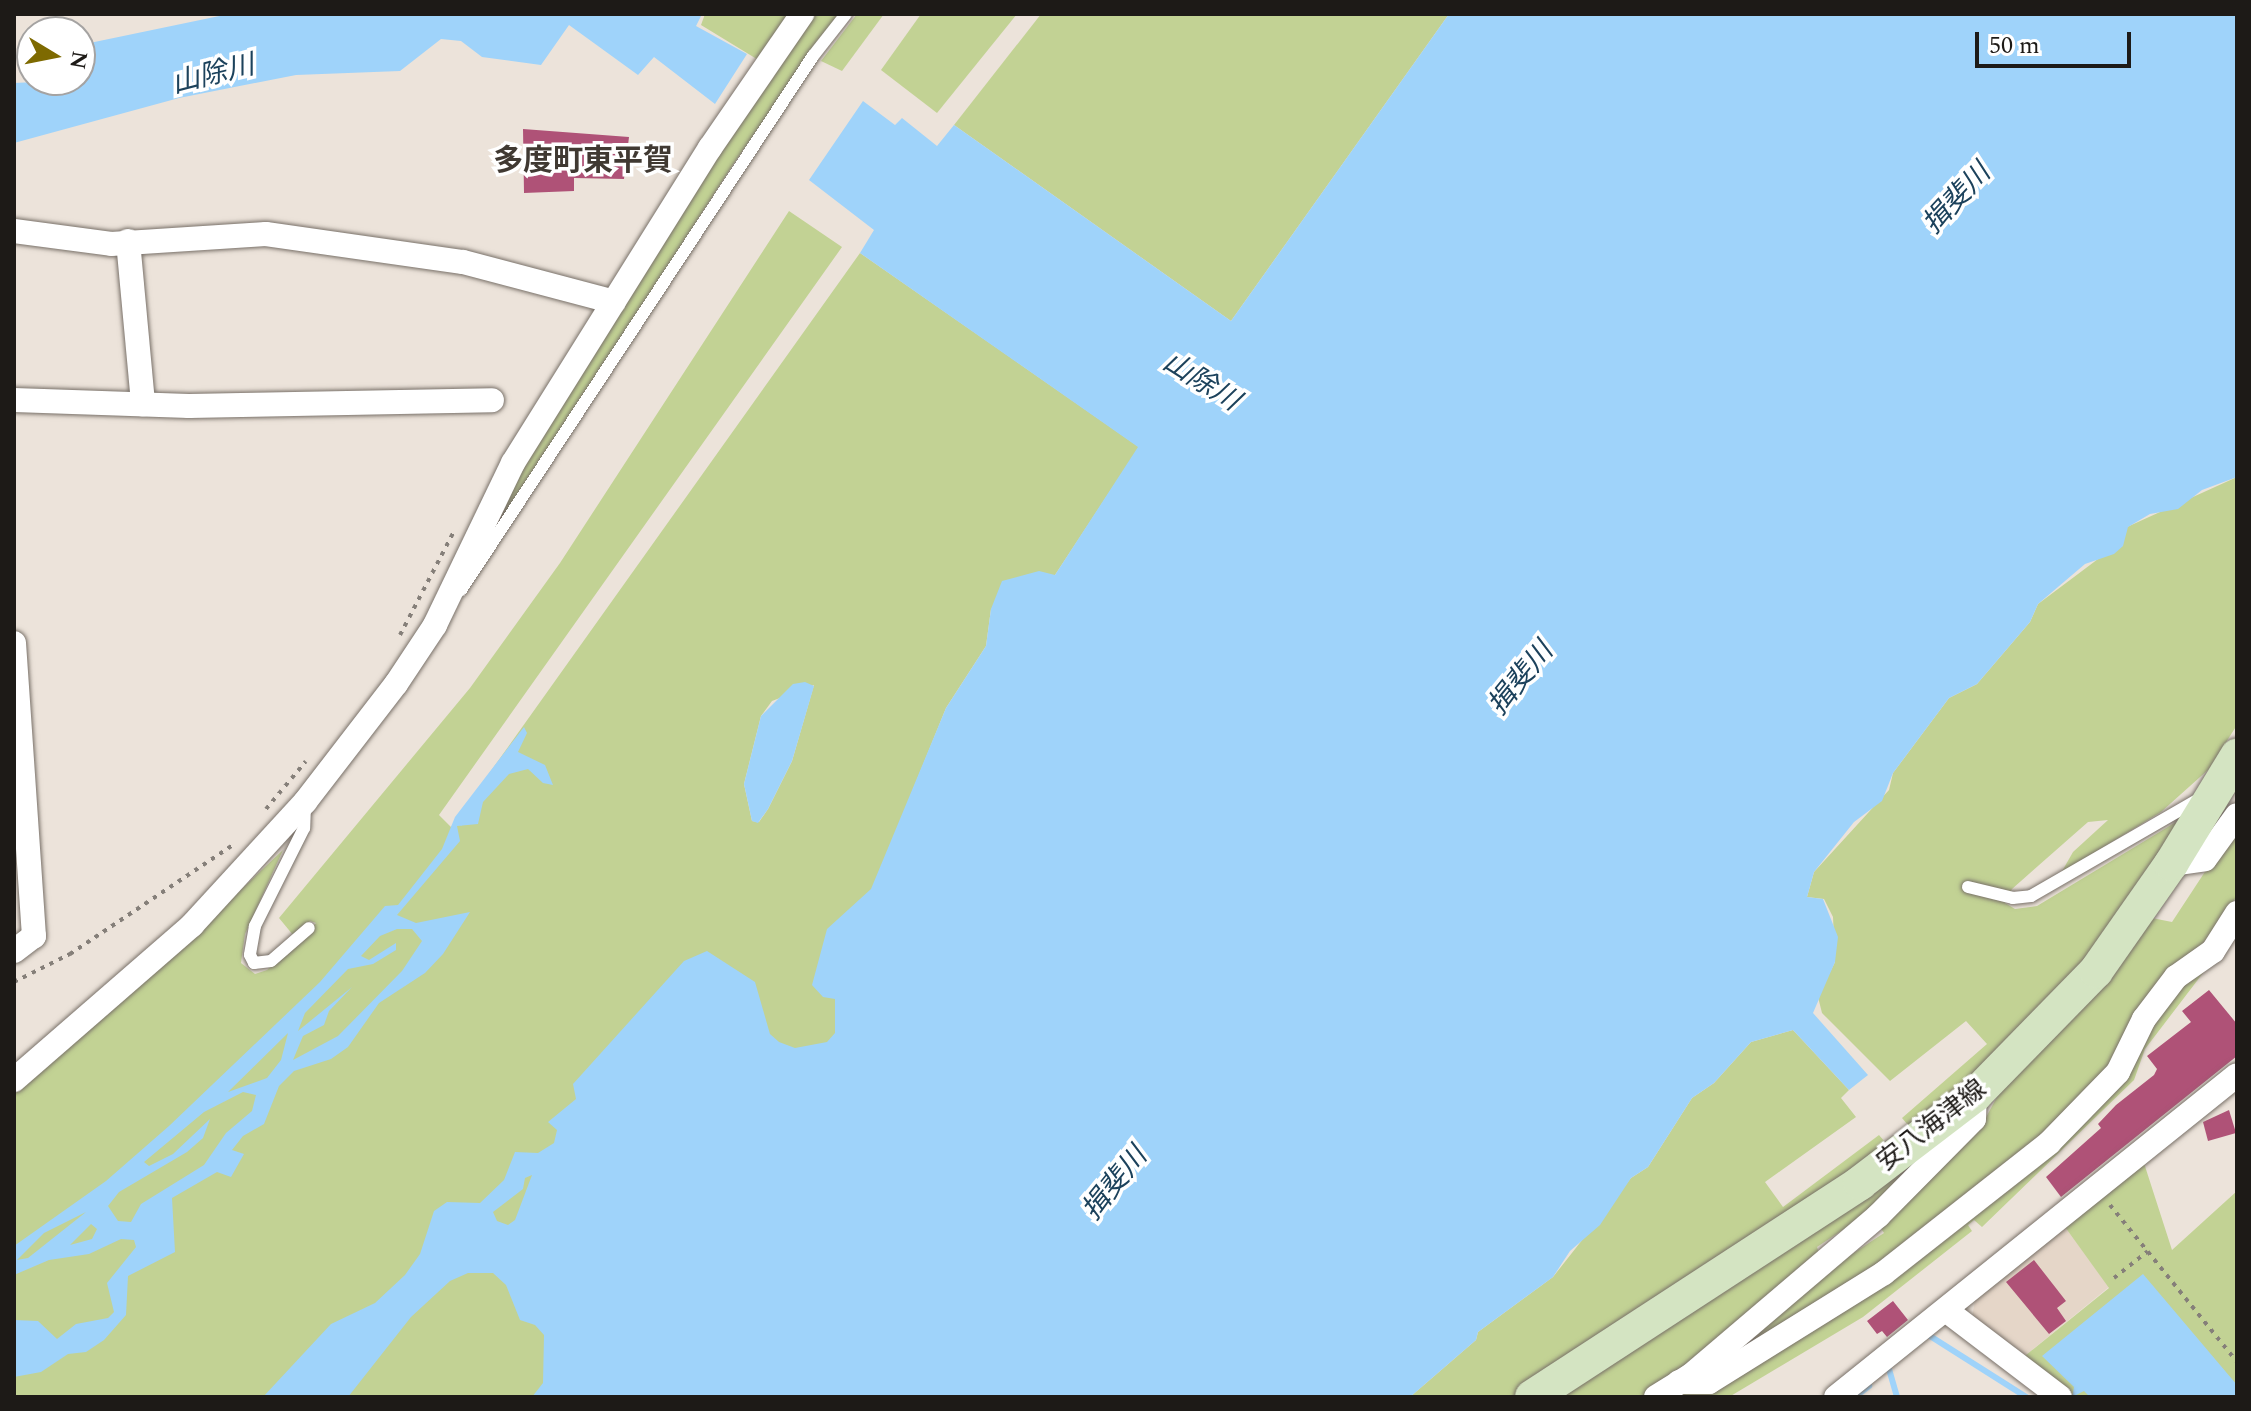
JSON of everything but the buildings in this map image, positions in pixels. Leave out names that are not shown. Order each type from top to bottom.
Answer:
[{"type":"main road","name":"安八海津線","points":[[1532,1397],[1849,1191],[1975,1095],[2096,971],[2171,864],[2227,802],[2237,756]]},
{"type":"street","points":[[14,1080],[192,925],[305,802],[435,625],[513,463],[802,14]]},
{"type":"street","points":[[14,231],[128,241],[266,234],[463,262],[614,302]]},
{"type":"street","points":[[128,241],[143,404]]},
{"type":"street","points":[[14,400],[143,404],[492,400]]},
{"type":"street","points":[[14,643],[34,936],[14,951]]},
{"type":"street","points":[[1679,1382],[1709,1382],[1884,1273],[2026,1163],[2118,1072],[2144,1019],[2176,977],[2213,951],[2237,913]]},
{"type":"street","points":[[1836,1397],[2236,1077]]},
{"type":"street","points":[[1656,1397],[1679,1382],[1878,1216],[1974,1119],[1975,1095]]},
{"type":"street","points":[[1947,1311],[2060,1397]]},
{"type":"lane","points":[[435,625],[495,546],[813,56],[846,14]]},
{"type":"lane","points":[[305,802],[304,828],[255,926],[250,955],[254,963],[271,961],[309,928]]},
{"type":"lane","points":[[1968,887],[2013,898],[2031,896],[2227,802]]},
{"type":"path","points":[[398,638],[457,526]]},
{"type":"path","points":[[258,818],[312,753]]},
{"type":"path","points":[[14,982],[70,954],[240,841]]},
{"type":"path","points":[[2096,1187],[2237,1362]]},
{"type":"path","points":[[2114,1278],[2148,1251]]},
{"type":"shaded area","points":[[2065,1227],[2109,1287],[2021,1359],[1972,1318],[1975,1300]]},
{"type":"green space","points":[[705,14],[794,14],[760,61],[701,25]]},
{"type":"green space","points":[[811,14],[838,14],[732,166],[469,576],[511,474]]},
{"type":"green space","points":[[857,14],[884,14],[842,71],[821,61]]},
{"type":"green space","points":[[921,14],[1017,14],[937,113],[881,70]]},
{"type":"green space","points":[[1041,14],[1449,14],[1231,321],[954,125]]},
{"type":"green space","points":[[789,211],[842,247],[439,815],[451,827],[860,253],[1139,447],[1055,575],[991,609],[986,646],[946,708],[905,809],[862,1007],[601,1397],[14,1397],[14,1094],[124,1000],[283,850],[245,934],[241,963],[255,974],[267,970],[316,923],[310,921],[293,935],[279,918],[470,688],[560,563]],"holes":[[[814,685],[792,761],[768,809],[759,822],[752,821],[744,784],[761,716],[772,701]]]},
{"type":"green space","points":[[2237,477],[2237,725],[2209,769],[2161,812],[2061,873],[2073,852],[2108,820],[2088,822],[2012,889],[2005,903],[2015,909],[2037,906],[2176,822],[2177,829],[2088,961],[2019,1039],[1913,1131],[1902,1118],[1987,1044],[1966,1021],[1890,1081],[1822,1013],[1818,997],[1835,962],[1833,917],[1824,899],[1807,897],[1814,872],[1889,790],[1893,773],[1949,698],[1977,684],[2030,622],[2038,604],[2102,556],[2127,527]]},
{"type":"green space","points":[[2237,823],[2237,896],[2116,1064],[2045,1136],[1884,1264],[1702,1375],[1820,1275],[1884,1233],[1878,1224],[1983,1123],[2006,1080],[2147,917],[2172,922]]},
{"type":"green space","points":[[2216,956],[2145,1049],[2134,1080],[1982,1227],[1974,1220],[1968,1225],[1972,1231],[1863,1317],[1729,1397],[1668,1397],[1677,1391],[1707,1390],[2051,1147],[2181,980]]},
{"type":"green space","points":[[1793,1030],[1849,1090],[1841,1098],[1856,1117],[1765,1182],[1783,1207],[1879,1135],[1891,1149],[1584,1346],[1513,1397],[1410,1397],[1476,1340],[1478,1332],[1553,1277],[1631,1178],[1648,1167],[1692,1098],[1714,1083],[1751,1042]]},
{"type":"green space","points":[[1936,1139],[1874,1209],[1817,1247],[1820,1256],[1645,1397],[1557,1397]]},
{"type":"green space","points":[[2143,1160],[2172,1250],[2237,1191],[2237,1397],[2066,1397],[2021,1359],[2109,1288],[2065,1227]]},
{"type":"water","name":"山除川","points":[[229,14],[702,14],[696,26],[747,54],[715,104],[654,57],[638,75],[569,25],[541,65],[482,57],[461,41],[441,39],[400,71],[296,75],[179,98],[14,143],[14,83],[16,96],[96,96],[96,42]]},
{"type":"water","points":[[1449,14],[2237,14],[2237,477],[2202,490],[2178,509],[2150,514],[2128,527],[2123,546],[2114,554],[2085,564],[2038,604],[2030,622],[1977,684],[1949,698],[1893,773],[1882,801],[1854,822],[1814,872],[1807,897],[1823,899],[1838,937],[1835,962],[1813,1013],[1868,1075],[1849,1090],[1793,1030],[1751,1042],[1714,1083],[1692,1098],[1648,1167],[1631,1178],[1600,1225],[1570,1251],[1553,1277],[1478,1332],[1476,1340],[1410,1397],[532,1397],[543,1383],[544,1335],[535,1325],[520,1320],[506,1285],[493,1273],[468,1273],[450,1281],[411,1317],[348,1397],[263,1397],[331,1324],[375,1303],[405,1275],[420,1254],[434,1211],[447,1202],[480,1203],[504,1180],[515,1152],[538,1153],[554,1143],[557,1130],[548,1122],[576,1099],[573,1084],[684,961],[707,951],[755,982],[770,1034],[779,1042],[795,1048],[827,1042],[835,1033],[835,999],[823,997],[812,985],[827,929],[871,889],[946,708],[986,646],[991,609],[1002,581],[1039,571],[1055,575],[1138,447],[860,253],[874,230],[809,180],[863,101],[895,125],[902,118],[937,146],[954,125],[1231,321]],"holes":[[[532,1175],[515,1220],[508,1225],[497,1221],[493,1212],[523,1189],[525,1178]]]},
{"type":"water","points":[[805,682],[814,686],[792,761],[768,809],[758,823],[752,821],[744,784],[761,716],[793,684]]},
{"type":"water","points":[[524,727],[527,733],[518,752],[545,765],[553,785],[543,783],[528,769],[509,774],[483,802],[478,824],[457,826],[460,841],[397,915],[416,923],[470,912],[443,954],[425,973],[379,1003],[348,1047],[331,1059],[294,1071],[279,1086],[264,1124],[243,1136],[232,1150],[244,1154],[231,1177],[217,1172],[172,1198],[175,1252],[128,1276],[126,1315],[104,1340],[86,1352],[68,1354],[41,1372],[14,1377],[14,1320],[38,1321],[57,1339],[76,1324],[108,1318],[114,1312],[107,1283],[136,1247],[134,1240],[121,1239],[89,1254],[49,1260],[14,1275],[14,1246],[106,1181],[169,1126],[320,982],[385,906],[398,905],[442,849],[455,817]],"holes":[[[397,929],[412,929],[422,941],[402,971],[338,1036],[293,1060],[303,1036],[324,1025],[329,1011],[352,987],[298,1031],[305,1013],[348,969],[373,964],[396,950],[396,943],[369,960],[361,956],[380,936]],[[288,1033],[281,1060],[267,1078],[228,1092]],[[243,1092],[256,1095],[252,1111],[226,1133],[204,1165],[141,1204],[131,1222],[118,1221],[108,1206],[119,1192],[187,1152],[203,1138],[210,1119],[173,1154],[149,1166],[144,1162],[204,1112]],[[86,1212],[28,1258],[17,1260],[44,1233]],[[91,1224],[97,1229],[92,1239],[70,1245]]]},
{"type":"water","points":[[2143,1274],[2237,1385],[2237,1397],[2090,1397],[2084,1391],[2072,1397],[2074,1387],[2042,1356]]},
{"type":"waterway","points":[[1930,1336],[2026,1397]]},
{"type":"waterway","points":[[1889,1369],[1897,1397]]},
{"type":"waterway","points":[[1855,1397],[1869,1386]]},
{"type":"district","name":"多度町東平賀","points":[[583,161]]},
{"type":"water label","name":"揖斐川","points":[[1957,199]]},
{"type":"water label","name":"揖斐川","points":[[1521,679]]},
{"type":"water label","name":"揖斐川","points":[[1115,1184]]}]
